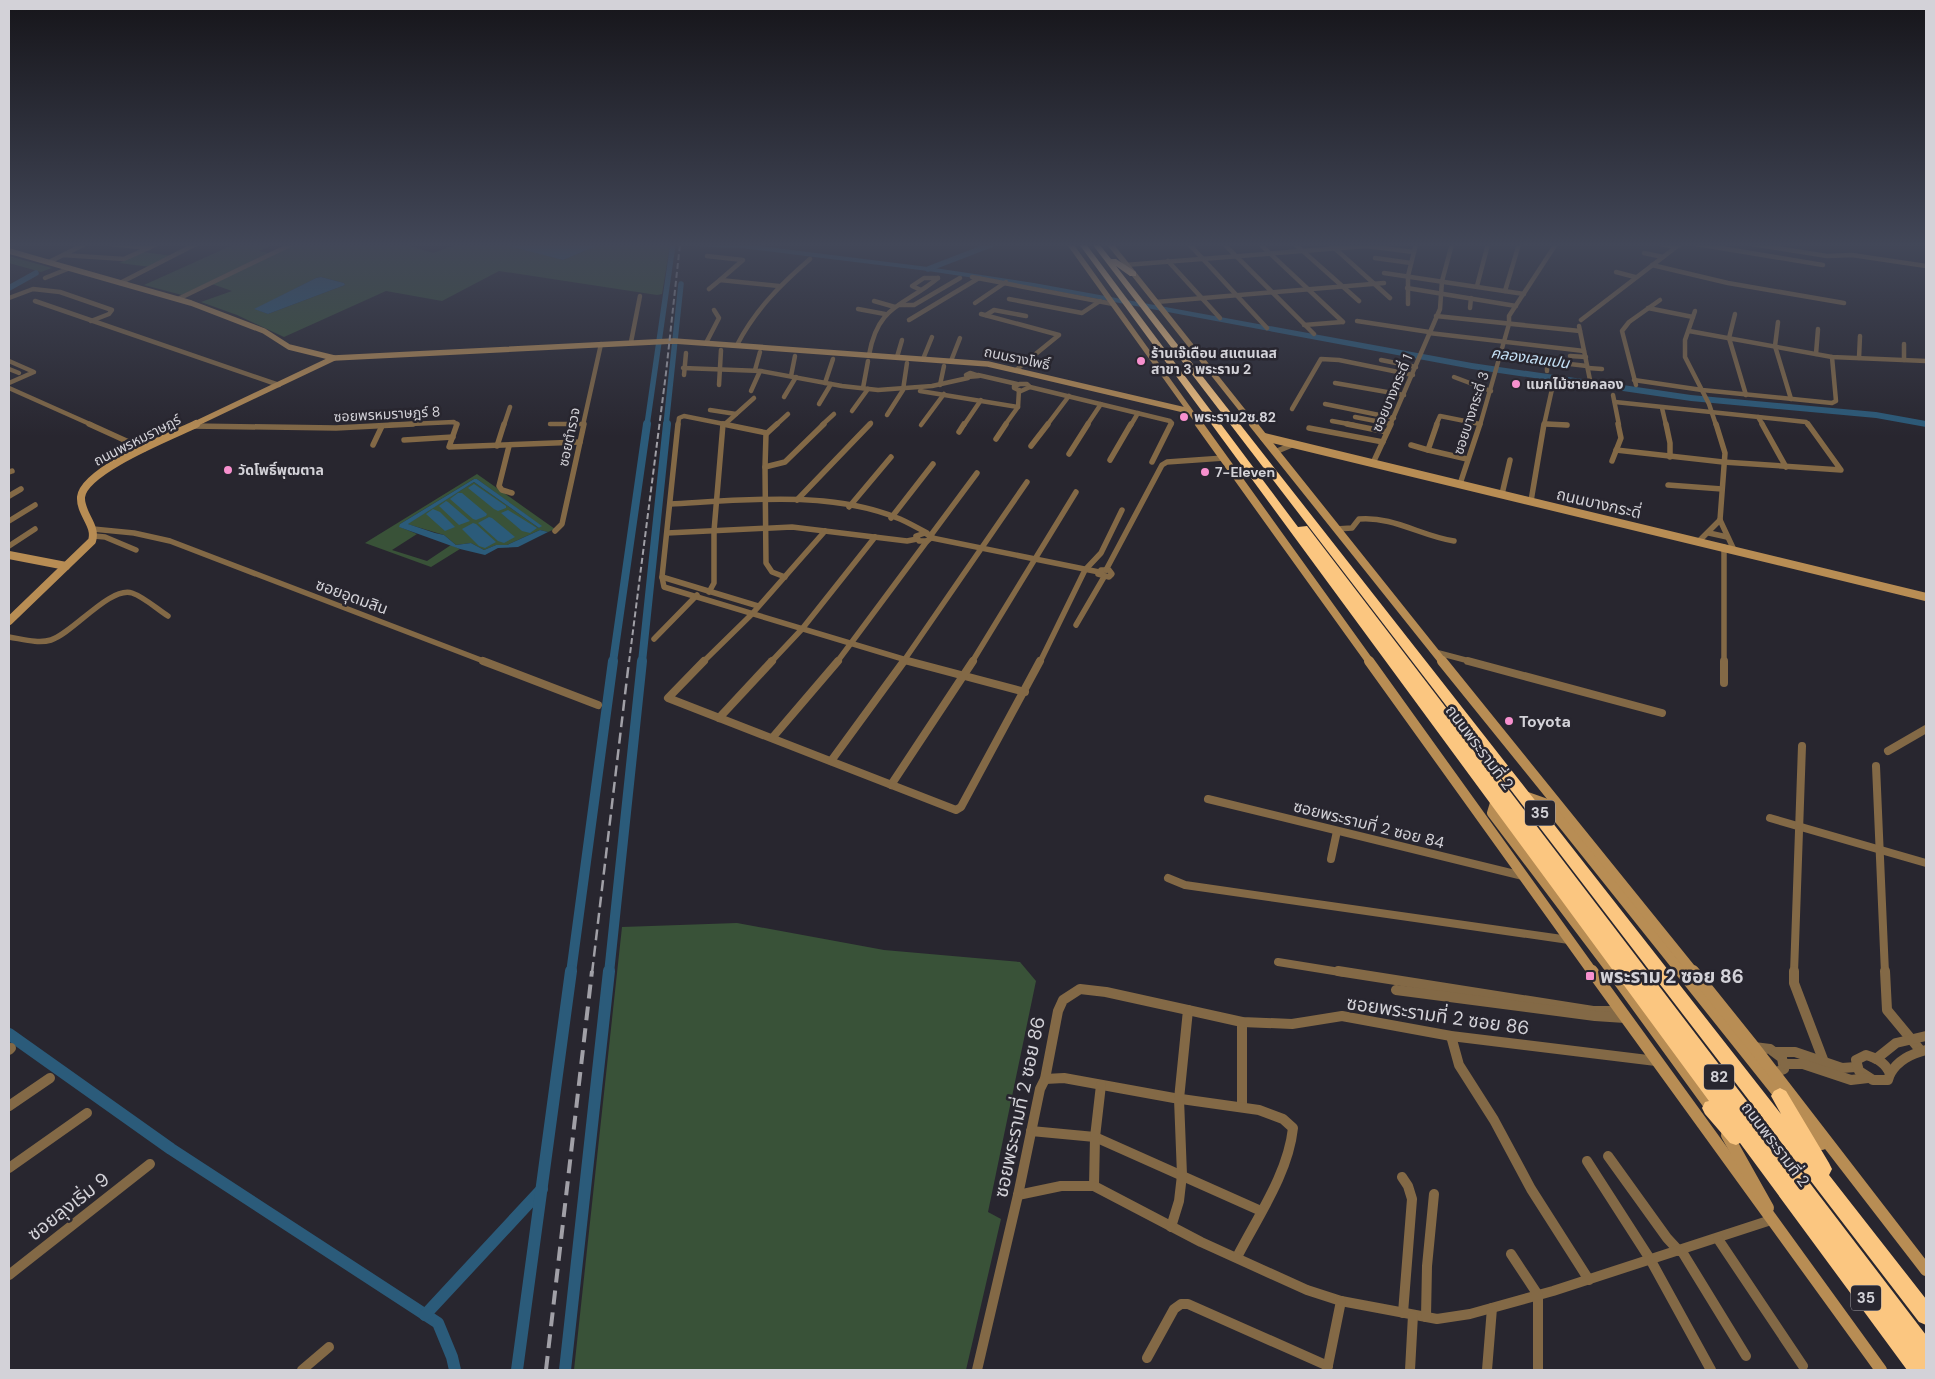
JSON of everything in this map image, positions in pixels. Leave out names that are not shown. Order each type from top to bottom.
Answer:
[{"type":"highway","name":"ถนนพระรามที่ 2","points":[[1129,308],[1920,1370]]},
{"type":"highway","name":"82","points":[[1137,308],[1926,1352]]},
{"type":"highway","name":"82","points":[[1145,308],[1530,801],[1926,1315]]},
{"type":"highway","name":"ถนนพระรามที่ 2","points":[[1157,308],[1926,1315]]},
{"type":"highway","points":[[1780,1096],[1850,1216]]},
{"type":"highway","points":[[1712,1108],[1813,1226]]},
{"type":"main road","points":[[203,308],[264,331],[289,347],[334,358]]},
{"type":"main road","name":"35","points":[[1116,308],[1656,1061],[1881,1370]]},
{"type":"main road","name":"ถนนพระรามที่ 2","points":[[1157,308],[1264,437],[1754,1047],[1926,1270]]},
{"type":"main road","name":"ถนนรางโพธิ์","points":[[334,358],[677,341],[869,358],[897,357],[974,362],[1190,411]]},
{"type":"main road","name":"ถนนพรหมราษฎร์","points":[[94,533],[82,505],[82,490],[85,484],[110,466],[334,358]]},
{"type":"main road","name":"ถนนบางกระดี่","points":[[1264,437],[1926,597]]},
{"type":"main road","points":[[9,621],[89,546],[94,533]]},
{"type":"main road","points":[[9,555],[66,566]]},
{"type":"main road","points":[[1787,1241],[1712,1108],[1492,813],[1500,798],[1507,795],[1520,794],[1530,796],[1546,804],[1780,1096],[1882,1212]]},
{"type":"street","points":[[56,308],[279,386]]},
{"type":"street","points":[[91,321],[108,314],[112,310],[107,308]]},
{"type":"street","points":[[631,342],[638,308]]},
{"type":"street","points":[[737,345],[758,308]]},
{"type":"street","points":[[852,411],[865,389],[870,344],[876,328],[885,314],[893,308]]},
{"type":"street","points":[[909,320],[928,308]]},
{"type":"street","points":[[1055,308],[1082,314],[1090,308]]},
{"type":"street","points":[[1211,308],[1220,318]]},
{"type":"street","points":[[1249,308],[1267,328]]},
{"type":"street","points":[[1288,308],[1314,334]]},
{"type":"street","points":[[1304,324],[1343,322],[1329,308]]},
{"type":"street","name":"ซอยบางกระดี่ 1","points":[[1374,463],[1440,308]]},
{"type":"street","name":"ซอยบางกระดี่ 3","points":[[1460,484],[1491,392],[1509,324],[1509,316],[1514,308]]},
{"type":"street","points":[[1581,320],[1596,308]]},
{"type":"street","points":[[1648,308],[1629,322],[1622,330],[1635,382],[1835,402],[1832,357]]},
{"type":"street","points":[[1650,308],[1693,317]]},
{"type":"street","points":[[706,343],[719,318],[714,310]]},
{"type":"street","points":[[858,310],[885,314]]},
{"type":"street","points":[[1016,370],[1059,335],[983,314],[994,310],[1026,316]]},
{"type":"street","points":[[1695,311],[1684,348],[1685,356],[1708,401],[1726,453],[1720,520],[1734,550]]},
{"type":"street","points":[[1735,314],[1730,338],[1746,394]]},
{"type":"street","points":[[1436,316],[1580,329],[1590,380]]},
{"type":"street","points":[[1357,320],[1429,333],[1584,351]]},
{"type":"street","points":[[1778,322],[1775,346],[1791,399]]},
{"type":"street","points":[[1816,354],[1818,329]]},
{"type":"street","points":[[1689,331],[1832,357],[1926,361]]},
{"type":"street","points":[[1859,358],[1860,336]]},
{"type":"street","points":[[923,359],[932,338]]},
{"type":"street","points":[[951,360],[960,338]]},
{"type":"street","points":[[897,357],[902,340]]},
{"type":"street","name":"ซอยตำรวจ","points":[[555,531],[562,524],[601,344]]},
{"type":"street","points":[[1904,344],[1904,360]]},
{"type":"street","points":[[719,385],[721,350]]},
{"type":"street","points":[[751,391],[758,370],[760,352]]},
{"type":"street","points":[[684,375],[686,353]]},
{"type":"street","points":[[784,398],[794,377],[795,356]]},
{"type":"street","points":[[1501,356],[1602,369]]},
{"type":"street","points":[[1570,356],[1586,357]]},
{"type":"street","points":[[1292,409],[1318,361],[1323,358],[1413,375]]},
{"type":"street","points":[[819,404],[828,384],[833,359]]},
{"type":"street","points":[[1381,360],[1416,367]]},
{"type":"street","points":[[9,361],[34,372],[9,383]]},
{"type":"street","points":[[1546,361],[1547,372]]},
{"type":"street","points":[[972,375],[974,362]]},
{"type":"street","points":[[887,415],[903,390],[907,363]]},
{"type":"street","points":[[940,386],[944,366]]},
{"type":"street","points":[[19,373],[26,368]]},
{"type":"street","points":[[684,368],[758,370],[828,384],[865,389],[912,390],[1018,407]]},
{"type":"street","points":[[9,369],[24,376]]},
{"type":"street","points":[[912,390],[940,386],[972,375],[1018,387],[1027,384],[1030,387],[1172,423],[1152,462]]},
{"type":"street","points":[[1454,377],[1491,392]]},
{"type":"street","points":[[1531,501],[1540,444],[1546,424],[1554,380]]},
{"type":"street","points":[[1335,383],[1404,395]]},
{"type":"street","points":[[996,439],[1018,407],[1018,387]]},
{"type":"street","points":[[9,388],[144,449]]},
{"type":"street","points":[[921,425],[944,394]]},
{"type":"street","points":[[1612,461],[1621,438],[1613,395]]},
{"type":"street","points":[[1031,446],[1069,396]]},
{"type":"street","points":[[654,639],[695,597],[706,591],[714,582],[714,531],[724,424],[754,398]]},
{"type":"street","points":[[958,432],[981,400]]},
{"type":"street","points":[[1615,402],[1808,423],[1841,470],[1724,462],[1616,450]]},
{"type":"street","points":[[1069,454],[1101,404]]},
{"type":"street","points":[[1326,404],[1394,418]]},
{"type":"street","points":[[497,446],[510,408]]},
{"type":"street","points":[[1662,408],[1670,443],[1670,457]]},
{"type":"street","points":[[710,410],[736,414]]},
{"type":"street","points":[[1110,460],[1138,413]]},
{"type":"street","points":[[785,577],[772,572],[767,567],[765,467],[767,433],[788,414]]},
{"type":"street","points":[[765,467],[784,462],[834,414]]},
{"type":"street","points":[[1428,450],[1440,414],[1480,424]]},
{"type":"street","points":[[767,433],[684,416],[679,418],[662,578],[664,586],[905,660],[1025,692]]},
{"type":"street","points":[[1354,416],[1391,424]]},
{"type":"street","points":[[1758,417],[1786,467]]},
{"type":"street","points":[[1332,420],[1387,432]]},
{"type":"street","name":"ซอยพรหมราษฎร์ 8","points":[[192,426],[319,428],[456,423],[449,446],[453,448],[580,442]]},
{"type":"street","points":[[797,500],[871,423]]},
{"type":"street","points":[[550,424],[583,424]]},
{"type":"street","points":[[1546,424],[1567,425]]},
{"type":"street","points":[[373,445],[382,426]]},
{"type":"street","points":[[1309,428],[1383,442]]},
{"type":"street","points":[[404,440],[453,437]]},
{"type":"street","points":[[1275,452],[1294,444]]},
{"type":"street","points":[[1411,445],[1467,459]]},
{"type":"street","points":[[509,446],[499,486],[502,490],[512,493]]},
{"type":"street","points":[[849,507],[892,456]]},
{"type":"street","points":[[667,533],[792,527],[907,541],[917,539],[918,535],[1101,575],[1112,574],[1106,570],[1162,465],[1167,462],[1224,458]]},
{"type":"street","points":[[1502,494],[1510,460]]},
{"type":"street","points":[[891,518],[933,464]]},
{"type":"street","points":[[773,737],[852,644],[977,473]]},
{"type":"street","points":[[831,761],[905,660],[1027,482]]},
{"type":"street","points":[[1668,485],[1722,489]]},
{"type":"street","points":[[9,496],[20,490]]},
{"type":"street","points":[[891,785],[964,675],[1076,492]]},
{"type":"street","points":[[670,504],[797,500],[878,512],[915,526],[929,537]]},
{"type":"street","points":[[9,521],[35,506]]},
{"type":"street","points":[[825,531],[752,614],[668,697],[956,810],[960,807],[1025,692],[1085,570],[1101,553],[1122,510]]},
{"type":"street","points":[[1336,529],[1352,528],[1359,520],[1389,519],[1425,536],[1454,541]]},
{"type":"street","points":[[1699,541],[1720,520]]},
{"type":"street","points":[[9,546],[35,530]]},
{"type":"street","points":[[1708,532],[1728,537]]},
{"type":"street","points":[[94,533],[136,550]]},
{"type":"street","name":"ซอยอุดมสิน","points":[[94,533],[134,533],[170,541],[598,705]]},
{"type":"street","points":[[719,718],[802,629],[875,537]]},
{"type":"street","points":[[1724,547],[1724,682]]},
{"type":"street","points":[[1076,625],[1101,575]]},
{"type":"street","points":[[662,578],[758,606]]},
{"type":"street","points":[[9,637],[43,641],[55,639],[114,597],[126,592],[168,616]]},
{"type":"street","points":[[1436,652],[1662,713]]},
{"type":"street","points":[[1888,751],[1926,729]]},
{"type":"street","points":[[1802,746],[1794,983],[1824,1062]]},
{"type":"street","points":[[1785,1064],[1803,1064],[1851,1080],[1868,1078],[1884,1082],[1888,1080],[1890,1074],[1902,1060],[1923,1051],[1909,1039],[1887,1010],[1876,766]]},
{"type":"street","name":"ซอยพระรามที่ 2 ซอย 84","points":[[1208,799],[1524,876]]},
{"type":"street","points":[[1770,818],[1926,863]]},
{"type":"street","points":[[1332,859],[1337,831]]},
{"type":"street","points":[[1168,878],[1185,885],[1569,940]]},
{"type":"street","points":[[1278,962],[1623,1015]]},
{"type":"street","name":"ซอยพระรามที่ 2 ซอย 86","points":[[980,1369],[1058,1011],[1063,1000],[1080,989],[1106,992],[1242,1022],[1292,1024],[1342,1016],[1451,1036],[1656,1061]]},
{"type":"street","points":[[1396,990],[1595,1016],[1623,1015]]},
{"type":"street","points":[[1171,1227],[1179,1201],[1182,1175],[1179,1099],[1188,1010]]},
{"type":"street","points":[[1242,1022],[1242,1107]]},
{"type":"street","points":[[1451,1036],[1460,1065],[1494,1120],[1531,1189],[1589,1280]]},
{"type":"street","points":[[1876,1058],[1896,1043],[1926,1036]]},
{"type":"street","points":[[1754,1047],[1764,1047],[1776,1052],[1796,1052],[1842,1068],[1856,1067],[1868,1078]]},
{"type":"street","points":[[1776,1052],[1785,1064]]},
{"type":"street","points":[[1856,1067],[1856,1060],[1862,1056],[1876,1058],[1886,1066],[1890,1074]]},
{"type":"street","points":[[1774,1073],[1782,1071],[1785,1064]]},
{"type":"street","points":[[9,1106],[50,1078]]},
{"type":"street","points":[[1044,1079],[1064,1078],[1179,1099],[1259,1110],[1283,1120],[1292,1128],[1293,1139],[1270,1193],[1237,1256]]},
{"type":"street","points":[[1094,1186],[1095,1137],[1102,1084]]},
{"type":"street","points":[[9,1168],[87,1112]]},
{"type":"street","points":[[1031,1131],[1095,1137],[1260,1211]]},
{"type":"street","points":[[1608,1156],[1667,1238],[1680,1251],[1746,1356]]},
{"type":"street","points":[[1587,1161],[1650,1259],[1711,1370]]},
{"type":"street","name":"ซอยลุงเริ่ม 9","points":[[9,1275],[150,1164]]},
{"type":"street","points":[[1402,1177],[1408,1186],[1412,1199],[1408,1314],[1410,1370]]},
{"type":"street","points":[[1018,1195],[1061,1186],[1094,1186],[1201,1242],[1237,1256],[1307,1290],[1340,1301],[1437,1319],[1470,1314],[1589,1280],[1771,1220]]},
{"type":"street","points":[[1426,1317],[1426,1266],[1434,1194]]},
{"type":"street","points":[[1718,1239],[1803,1366]]},
{"type":"street","points":[[1511,1254],[1538,1295],[1538,1370]]},
{"type":"street","points":[[1147,1358],[1174,1309],[1182,1304],[1188,1304],[1328,1368],[1340,1301]]},
{"type":"street","points":[[1487,1370],[1492,1308]]},
{"type":"street","points":[[302,1370],[329,1347]]},
{"type":"green space","points":[[219,308],[256,308],[268,314],[283,308],[348,308],[284,337]]},
{"type":"green space","points":[[477,474],[555,529],[548,532],[540,530],[507,545],[496,545],[484,550],[471,543],[456,545],[444,535],[407,524],[474,482],[539,528],[541,526],[477,479],[474,479],[400,524],[400,527],[417,534],[392,550],[427,561],[451,545],[460,549],[431,567],[365,543]]},
{"type":"green space","points":[[737,923],[884,950],[1020,962],[1036,981],[988,1212],[1001,1219],[966,1370],[574,1370],[622,927]]},
{"type":"water","points":[[255,308],[283,308],[268,314]]},
{"type":"water","points":[[474,479],[477,479],[542,526],[539,528],[474,482],[408,524],[444,535],[456,545],[471,543],[484,550],[496,545],[507,545],[540,530],[548,532],[518,547],[498,548],[485,555],[460,549],[399,527],[400,524]]},
{"type":"water","points":[[474,484],[506,506],[506,508],[498,511],[494,509],[468,488]]},
{"type":"water","points":[[458,493],[462,493],[487,514],[486,516],[476,520],[473,519],[450,499]]},
{"type":"water","points":[[446,501],[470,521],[459,525],[439,506]]},
{"type":"water","points":[[433,509],[440,512],[455,527],[445,531],[426,514]]},
{"type":"water","points":[[508,510],[537,528],[530,533],[522,531],[501,513]]},
{"type":"water","points":[[489,517],[515,537],[504,543],[498,541],[478,523]]},
{"type":"water","points":[[473,523],[496,542],[485,548],[479,546],[462,529]]},
{"type":"waterway","points":[[647,425],[664,308]]},
{"type":"waterway","points":[[666,425],[678,308]]},
{"type":"waterway","name":"คลองเลนเปน","points":[[1160,308],[1472,366],[1691,398],[1876,415],[1926,424]]},
{"type":"waterway","points":[[613,662],[647,424]]},
{"type":"waterway","points":[[642,662],[667,424]]},
{"type":"waterway","points":[[571,973],[613,661]]},
{"type":"waterway","points":[[609,973],[642,661]]},
{"type":"waterway","points":[[541,1190],[571,971]]},
{"type":"waterway","points":[[565,1370],[609,971]]},
{"type":"waterway","points":[[9,1034],[171,1149],[425,1315]]},
{"type":"waterway","points":[[425,1315],[541,1190]]},
{"type":"waterway","points":[[517,1370],[541,1190]]},
{"type":"waterway","points":[[425,1315],[438,1323],[452,1357],[455,1370]]},
{"type":"railway","points":[[629,662],[673,308]]},
{"type":"railway","points":[[592,973],[629,661]]},
{"type":"railway","points":[[546,1370],[592,971]]},
{"type":"place","name":"ร้านเจ๊เดือน สแตนเลส สาขา 3 พระราม 2","points":[[1141,361]]},
{"type":"place","name":"แมกไม้ชายคลอง","points":[[1516,384]]},
{"type":"place","name":"พระราม2ซ.82","points":[[1184,417]]},
{"type":"place","name":"วัดโพธิ์พุฒตาล","points":[[228,470]]},
{"type":"place","name":"7-Eleven","points":[[1205,472]]},
{"type":"place","name":"Toyota","points":[[1509,721]]},
{"type":"place","name":"พระราม 2 ซอย 86","points":[[1590,976]]}]
